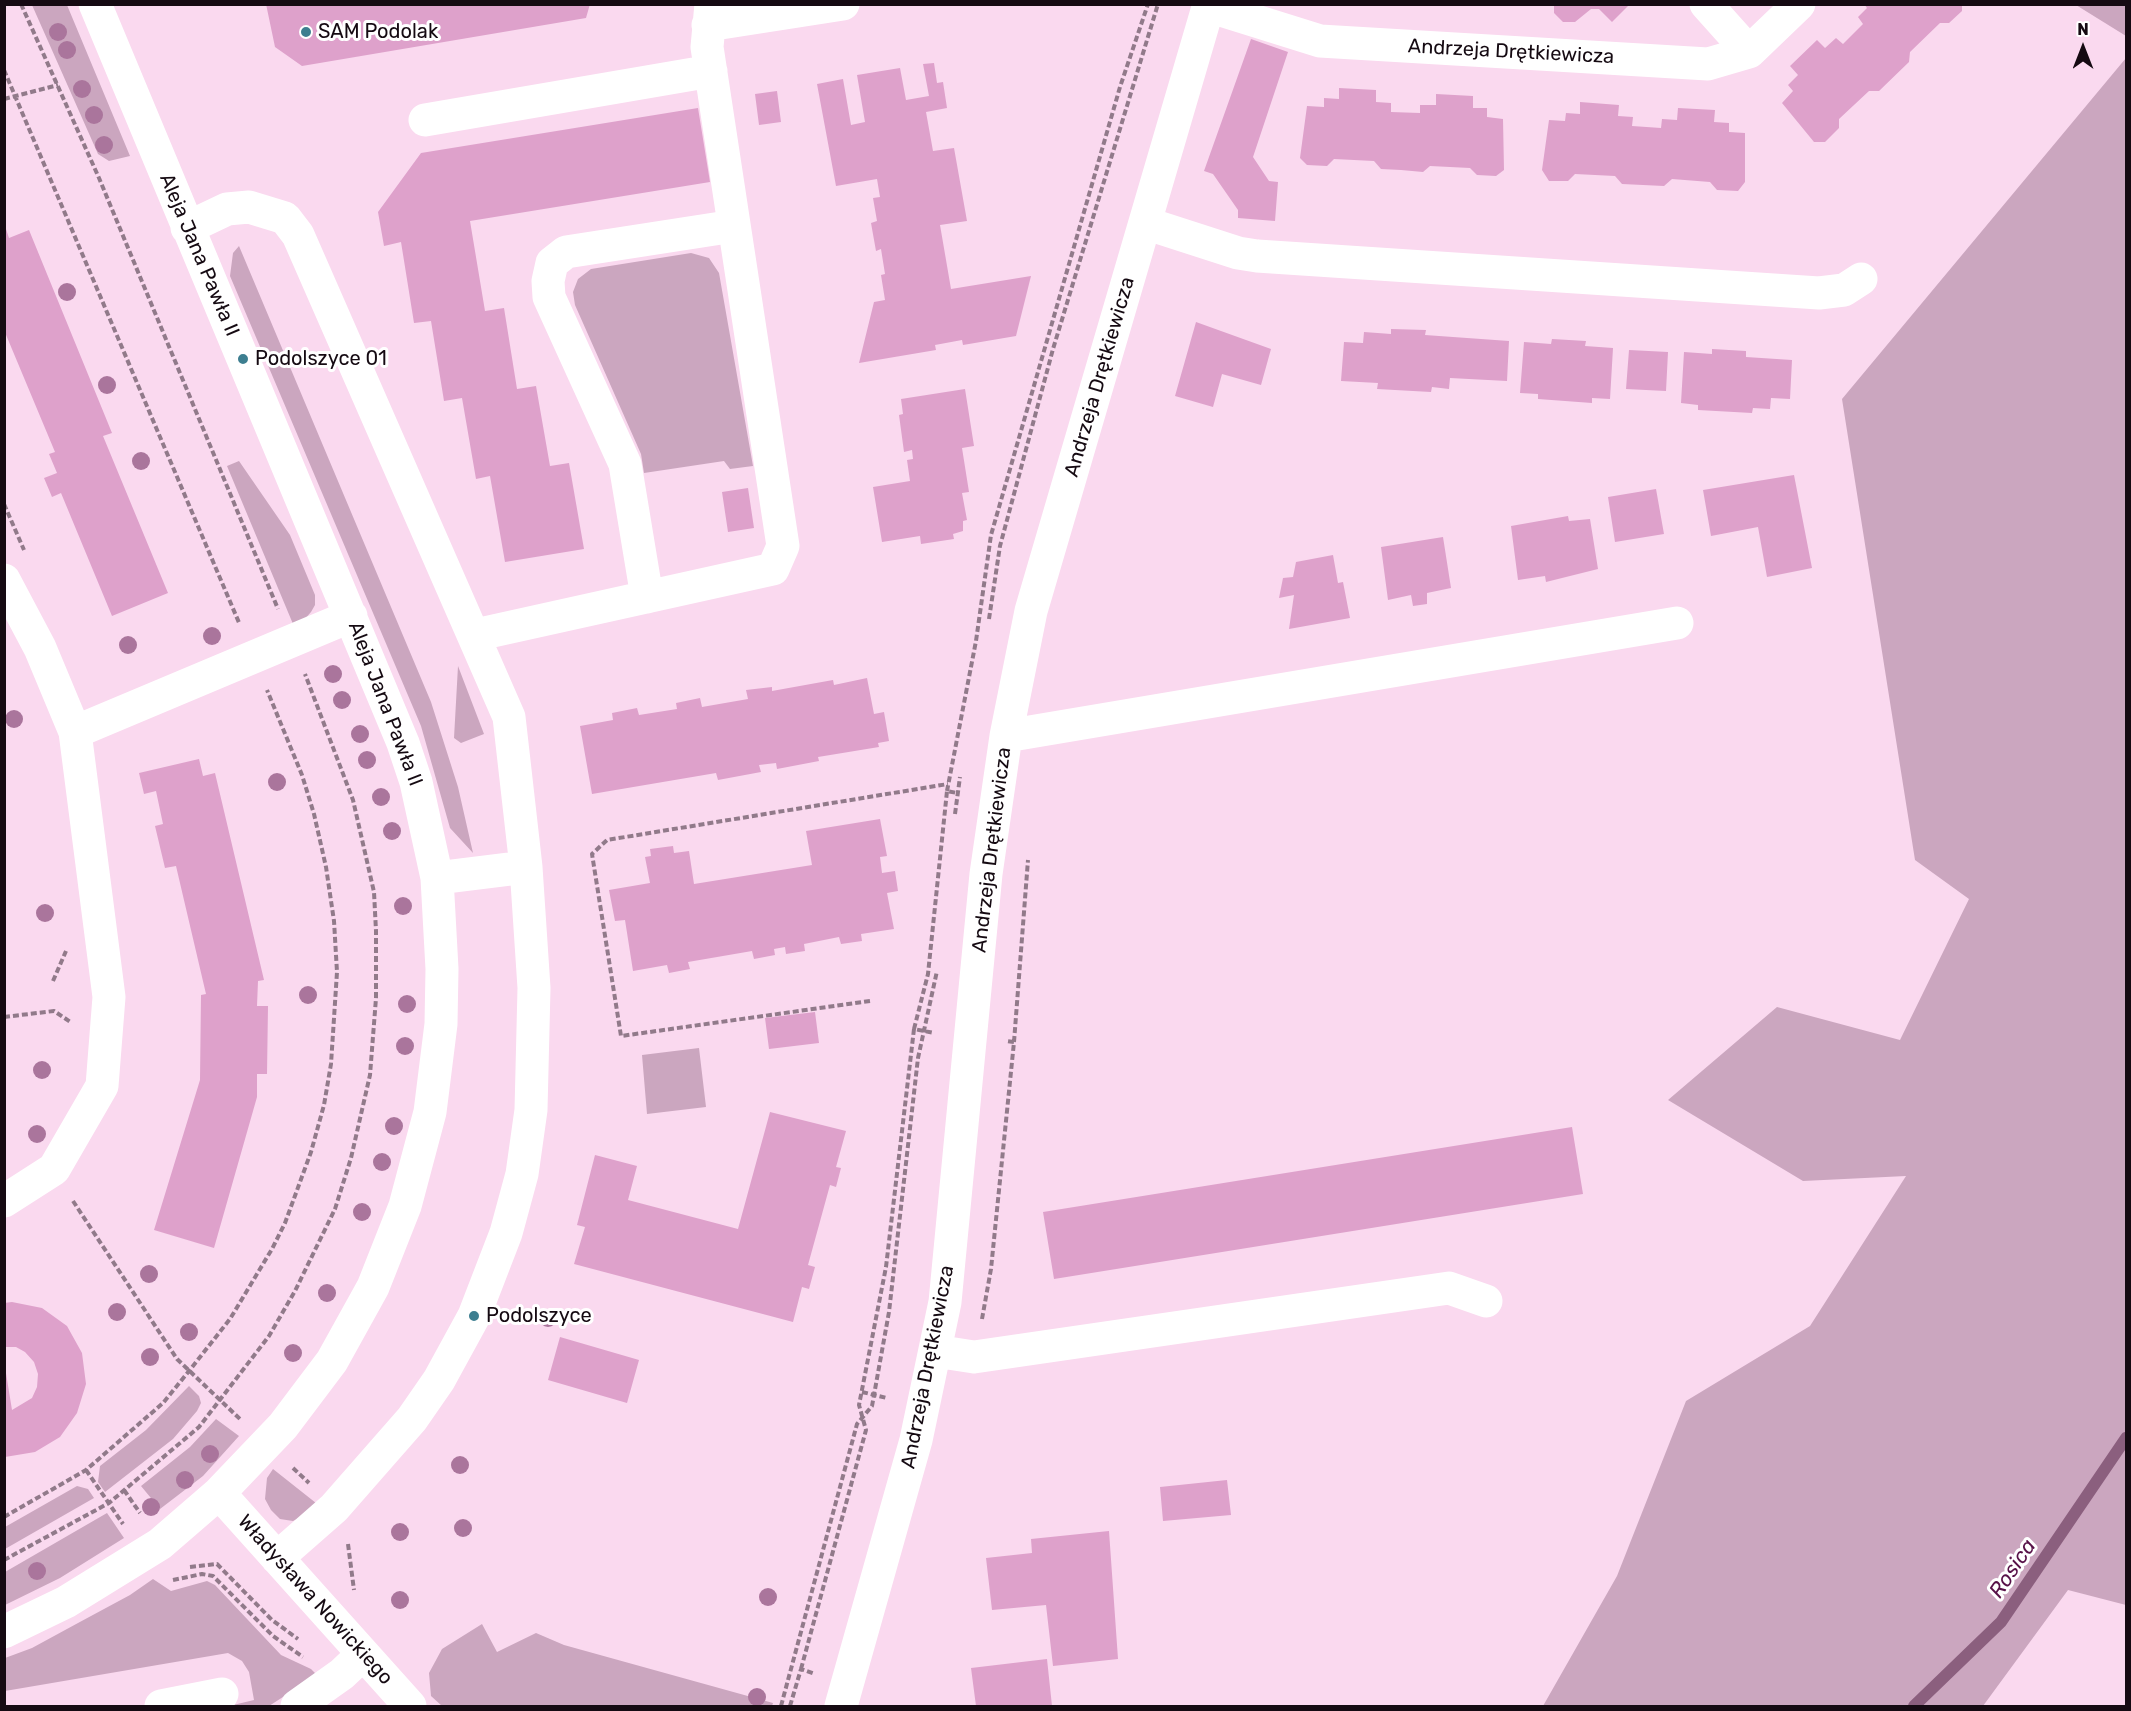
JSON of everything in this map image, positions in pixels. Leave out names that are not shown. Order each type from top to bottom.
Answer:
[{"type":"street","name":"Aleja Jana Pawła II","points":[[4,1632],[66,1602],[152,1549],[219,1493],[267,1443],[332,1361],[373,1287],[405,1206],[430,1112],[441,1024],[442,969],[437,878],[413,773],[351,616],[95,4]]},
{"type":"street","points":[[475,635],[773,569],[783,546],[711,71],[709,15],[843,4]]},
{"type":"street","points":[[1706,4],[1749,52]]},
{"type":"street","name":"Andrzeja Drętkiewicza","points":[[841,1707],[916,1440],[945,1302],[986,874],[1006,736],[1031,611],[1209,5],[1320,41],[1708,64],[1749,52],[1799,4]]},
{"type":"street","points":[[424,120],[711,71]]},
{"type":"street","points":[[187,228],[227,209],[249,207],[285,218],[298,236],[475,635],[509,717],[526,867],[534,988],[535,1048],[531,1110],[522,1174],[506,1233],[474,1317],[439,1380],[412,1419],[334,1508],[277,1558]]},
{"type":"street","points":[[1144,223],[1238,253],[1257,256],[1819,293],[1844,290],[1861,279]]},
{"type":"street","points":[[647,597],[625,464],[549,297],[548,281],[552,263],[566,252],[734,226]]},
{"type":"street","points":[[4,580],[40,648],[75,732],[109,997],[102,1086],[54,1169],[4,1201]]},
{"type":"street","points":[[75,732],[351,616]]},
{"type":"street","points":[[1006,736],[1677,623]]},
{"type":"street","points":[[437,878],[526,867]]},
{"type":"street","points":[[935,1351],[974,1357],[1449,1288],[1486,1301]]},
{"type":"street","name":"Władysława Nowickiego","points":[[219,1493],[410,1707]]},
{"type":"street","points":[[297,1707],[334,1680],[362,1655]]},
{"type":"street","points":[[161,1707],[222,1694]]},
{"type":"path","points":[[4,1560],[109,1503],[199,1427],[269,1336],[300,1281],[335,1209],[362,1117],[374,1042],[376,931],[374,892],[365,848],[338,758],[58,86],[21,4]]},
{"type":"path","points":[[947,791],[976,641],[991,535],[1120,87],[1148,4]]},
{"type":"path","points":[[4,70],[302,775],[326,867],[334,921],[337,972],[331,1064],[318,1129],[285,1223],[230,1319],[155,1410],[86,1470],[4,1517]]},
{"type":"path","points":[[4,99],[58,86]]},
{"type":"path","points":[[4,504],[27,557]]},
{"type":"path","points":[[870,1001],[621,1036],[592,854],[607,840],[948,784]]},
{"type":"path","points":[[4,1017],[54,1011],[80,1028]]},
{"type":"path","points":[[54,1169],[177,1359],[334,1508],[348,1543],[353,1572],[354,1599]]},
{"type":"path","points":[[86,1470],[109,1503],[152,1549],[184,1567],[217,1564],[272,1620],[299,1640]]},
{"type":"path","points":[[124,1490],[164,1577],[177,1581],[202,1574],[213,1576],[273,1636],[317,1665],[334,1680]]},
{"type":"shaded area","points":[[32,5],[67,5],[130,156],[109,161],[98,154]]},
{"type":"shaded area","points":[[2076,5],[2126,5],[2126,36]]},
{"type":"shaded area","points":[[2126,58],[2126,1605],[2068,1590],[1983,1706],[1543,1706],[1617,1576],[1686,1401],[1810,1326],[1906,1176],[1803,1181],[1668,1100],[1777,1007],[1900,1040],[1969,899],[1915,860],[1842,399]]},
{"type":"shaded area","points":[[239,246],[431,702],[458,787],[473,853],[450,828],[421,726],[230,276],[233,253]]},
{"type":"shaded area","points":[[691,253],[709,258],[719,273],[753,466],[730,469],[724,461],[644,473],[641,454],[575,305],[573,292],[578,279],[591,269]]},
{"type":"shaded area","points":[[239,461],[290,535],[315,595],[315,605],[304,620],[293,624],[227,466]]},
{"type":"shaded area","points":[[458,666],[484,734],[461,743],[454,738]]},
{"type":"shaded area","points":[[699,1048],[706,1107],[647,1114],[642,1055]]},
{"type":"shaded area","points":[[189,1386],[199,1396],[201,1403],[197,1411],[173,1439],[105,1492],[98,1482],[100,1466],[146,1430]]},
{"type":"shaded area","points":[[216,1419],[239,1436],[203,1476],[160,1509],[141,1486],[190,1447]]},
{"type":"shaded area","points":[[273,1469],[321,1507],[293,1521],[280,1519],[265,1499],[267,1478]]},
{"type":"shaded area","points":[[77,1486],[88,1489],[94,1498],[5,1549],[5,1527]]},
{"type":"shaded area","points":[[107,1513],[124,1538],[60,1578],[5,1605],[5,1572]]},
{"type":"shaded area","points":[[153,1579],[171,1591],[207,1581],[215,1585],[281,1655],[311,1669],[317,1675],[269,1706],[229,1706],[254,1700],[249,1672],[242,1661],[228,1653],[5,1691],[5,1658],[32,1648],[130,1595]]},
{"type":"shaded area","points":[[482,1624],[497,1652],[536,1633],[564,1645],[773,1703],[772,1706],[442,1706],[431,1696],[429,1673],[442,1649]]},
{"type":"building","points":[[266,4],[590,4],[586,18],[302,66],[275,47]]},
{"type":"building","points":[[1554,4],[1630,4],[1612,22],[1599,9],[1591,9],[1575,22],[1563,22],[1554,13]]},
{"type":"building","points":[[1864,4],[1962,4],[1962,11],[1949,23],[1940,23],[1910,52],[1909,62],[1879,91],[1869,91],[1839,119],[1839,128],[1825,142],[1814,142],[1782,103],[1793,91],[1788,85],[1798,75],[1790,66],[1817,40],[1825,48],[1836,38],[1843,44],[1863,24],[1858,17],[1867,8]]},
{"type":"building","points":[[1251,39],[1288,52],[1253,157],[1269,181],[1278,182],[1275,221],[1238,218],[1238,210],[1213,174],[1204,171]]},
{"type":"building","points":[[934,63],[937,83],[943,82],[947,108],[926,112],[933,151],[954,148],[967,221],[940,225],[951,289],[1031,276],[1016,336],[963,345],[962,340],[935,345],[936,350],[859,363],[874,302],[885,300],[881,275],[885,274],[881,249],[876,251],[871,223],[877,221],[873,198],[880,197],[877,179],[836,186],[817,84],[843,79],[851,125],[865,122],[857,75],[900,68],[906,100],[929,96],[923,64]]},
{"type":"building","points":[[1339,88],[1376,90],[1376,102],[1391,103],[1391,112],[1420,113],[1420,105],[1436,105],[1436,94],[1473,96],[1473,108],[1487,108],[1487,117],[1503,119],[1504,170],[1496,176],[1477,175],[1470,168],[1430,166],[1423,172],[1381,169],[1374,161],[1334,159],[1327,166],[1307,165],[1300,158],[1307,106],[1324,107],[1324,98],[1339,99]]},
{"type":"building","points":[[777,91],[781,122],[759,125],[755,94]]},
{"type":"building","points":[[1580,102],[1619,105],[1618,116],[1633,117],[1632,126],[1661,128],[1662,119],[1677,120],[1678,108],[1715,110],[1714,122],[1729,123],[1729,132],[1745,133],[1745,182],[1738,191],[1717,190],[1710,182],[1672,179],[1664,186],[1622,184],[1615,176],[1575,174],[1568,181],[1549,181],[1542,170],[1549,120],[1565,121],[1566,113],[1580,114]]},
{"type":"building","points":[[698,108],[710,182],[470,221],[485,311],[504,308],[517,389],[536,386],[550,466],[569,463],[584,549],[505,562],[490,476],[476,479],[462,398],[444,401],[431,321],[414,323],[401,242],[384,246],[378,212],[421,153]]},
{"type":"building","points":[[5,226],[9,238],[29,230],[112,433],[103,436],[168,593],[112,616],[61,493],[52,497],[44,478],[57,473],[49,454],[55,452],[4,330]]},
{"type":"building","points":[[1196,322],[1271,349],[1261,385],[1222,374],[1213,407],[1175,396]]},
{"type":"building","points":[[1391,329],[1426,330],[1425,335],[1509,341],[1507,381],[1450,378],[1449,389],[1432,387],[1431,392],[1377,389],[1378,383],[1341,381],[1344,342],[1363,343],[1364,332],[1391,334]]},
{"type":"building","points":[[1552,339],[1586,341],[1585,346],[1613,348],[1610,399],[1592,398],[1592,403],[1538,399],[1538,394],[1520,393],[1524,342],[1551,344]]},
{"type":"building","points":[[1712,349],[1746,351],[1746,357],[1792,360],[1790,399],[1771,398],[1770,409],[1753,408],[1752,413],[1698,410],[1698,405],[1681,403],[1684,352],[1712,354]]},
{"type":"building","points":[[1629,350],[1668,352],[1666,391],[1626,389]]},
{"type":"building","points":[[965,389],[974,446],[962,448],[969,492],[962,493],[967,520],[963,521],[963,531],[953,534],[954,539],[921,544],[920,536],[882,542],[873,487],[910,481],[907,460],[913,459],[912,450],[904,452],[899,415],[903,414],[901,399]]},
{"type":"building","points":[[1794,475],[1812,568],[1767,577],[1758,527],[1711,536],[1703,490]]},
{"type":"building","points":[[748,488],[754,528],[728,532],[722,492]]},
{"type":"building","points":[[1656,489],[1664,534],[1615,542],[1608,497]]},
{"type":"building","points":[[1568,516],[1569,521],[1590,519],[1598,569],[1546,582],[1545,576],[1518,580],[1511,526]]},
{"type":"building","points":[[1443,537],[1451,588],[1427,593],[1427,604],[1413,606],[1411,595],[1388,600],[1381,547]]},
{"type":"building","points":[[1333,555],[1338,583],[1343,582],[1350,618],[1289,629],[1294,595],[1279,598],[1283,578],[1293,577],[1296,562]]},
{"type":"building","points":[[867,678],[874,714],[884,712],[889,741],[878,743],[879,747],[818,757],[819,761],[777,769],[776,763],[759,765],[761,772],[718,780],[716,773],[592,794],[580,726],[613,720],[612,713],[637,708],[639,715],[677,709],[676,703],[700,698],[702,707],[748,699],[746,690],[772,687],[772,691],[833,680],[834,685]]},
{"type":"building","points":[[199,759],[203,776],[215,773],[264,980],[258,981],[257,1006],[268,1006],[267,1074],[257,1074],[257,1097],[214,1248],[154,1230],[200,1080],[201,995],[206,994],[176,866],[165,868],[155,826],[163,824],[156,791],[144,794],[139,773]]},
{"type":"building","points":[[880,819],[887,856],[880,857],[882,873],[895,871],[898,891],[887,893],[894,929],[861,934],[862,941],[841,944],[839,937],[804,944],[805,951],[786,954],[785,947],[774,949],[775,955],[754,959],[752,951],[688,962],[690,969],[669,973],[667,965],[633,971],[625,920],[615,921],[609,890],[650,883],[645,857],[651,856],[650,849],[673,846],[674,853],[689,851],[694,884],[812,865],[806,831]]},
{"type":"building","points":[[815,1012],[819,1043],[769,1049],[765,1018]]},
{"type":"building","points":[[770,1112],[846,1131],[836,1167],[841,1168],[836,1187],[830,1185],[808,1265],[815,1267],[809,1289],[802,1287],[793,1322],[574,1264],[585,1227],[577,1225],[595,1155],[637,1166],[628,1200],[738,1229]]},
{"type":"building","points":[[1572,1127],[1583,1194],[1054,1279],[1043,1212]]},
{"type":"building","points":[[12,1302],[42,1308],[67,1326],[82,1353],[86,1384],[77,1413],[60,1437],[35,1452],[5,1457],[5,1367],[12,1410],[32,1398],[37,1387],[38,1374],[34,1362],[25,1352],[16,1347],[4,1347],[4,1303]]},
{"type":"building","points":[[560,1337],[639,1360],[627,1403],[548,1380]]},
{"type":"building","points":[[1227,1480],[1231,1515],[1163,1521],[1160,1487]]},
{"type":"building","points":[[1109,1531],[1118,1659],[1053,1666],[1046,1605],[992,1610],[986,1558],[1032,1553],[1031,1539]]},
{"type":"building","points":[[1047,1659],[1052,1706],[976,1706],[971,1668]]},
{"type":"waterway","name":"Rosica","points":[[1914,1706],[2001,1622],[2126,1438]]},
{"type":"place","name":"SAM Podolak","points":[[306,32]]},
{"type":"place","name":"Podolszyce 01","points":[[243,359]]},
{"type":"place","name":"Podolszyce","points":[[474,1316]]}]
